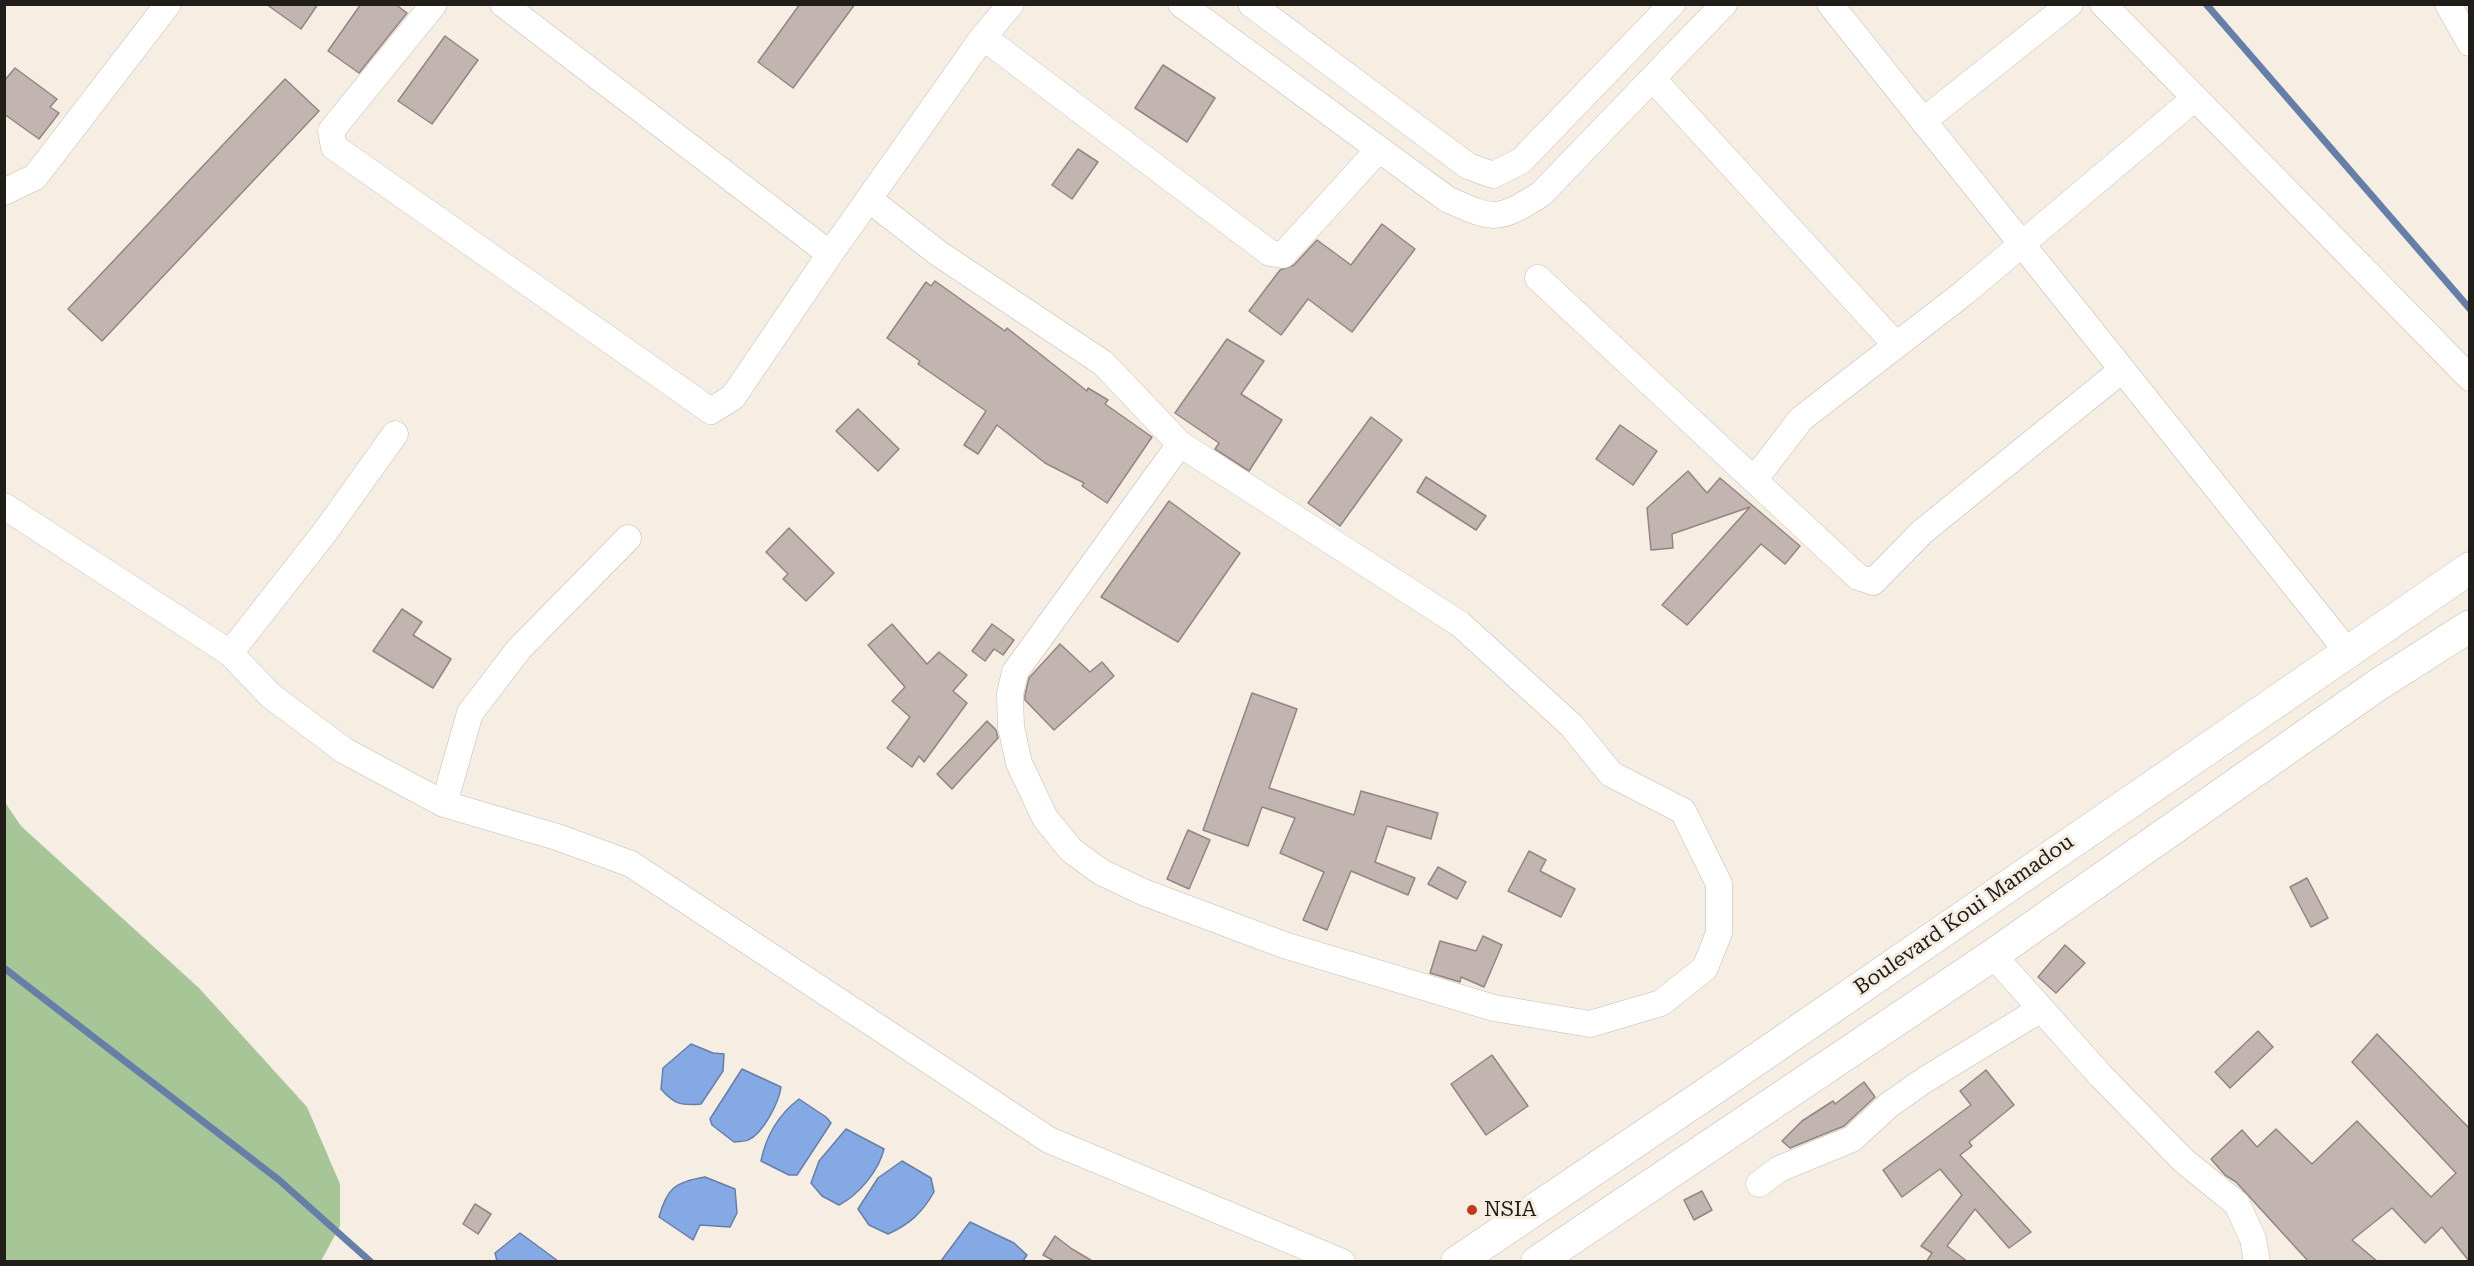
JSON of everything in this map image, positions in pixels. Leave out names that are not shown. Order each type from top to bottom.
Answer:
[{"type":"main road","name":"Boulevard Koui Mamadou","points":[[1457,1262],[1721,1084],[2469,568]]},
{"type":"main road","points":[[1537,1262],[1993,955],[2376,686],[2469,626]]},
{"type":"street","points":[[4,192],[35,177],[168,4]]},
{"type":"street","points":[[434,4],[331,131],[334,147],[711,411],[733,397],[830,254],[983,37],[1011,4]]},
{"type":"street","points":[[503,4],[830,254]]},
{"type":"street","points":[[1181,4],[1447,199],[1483,216],[1512,212],[1541,194],[1724,4]]},
{"type":"street","points":[[1251,4],[1468,166],[1493,175],[1521,161],[1672,4]]},
{"type":"street","points":[[1830,4],[2347,651]]},
{"type":"street","points":[[1923,121],[2070,4]]},
{"type":"street","points":[[2103,4],[2469,378]]},
{"type":"street","points":[[2448,4],[2469,43]]},
{"type":"street","points":[[983,37],[1270,253],[1283,255],[1379,149]]},
{"type":"street","points":[[1653,79],[1896,345]]},
{"type":"street","points":[[1754,480],[1801,419],[2022,245],[2195,98]]},
{"type":"street","points":[[1483,216],[1493,175]]},
{"type":"street","points":[[870,200],[938,253],[1102,363],[1180,444],[1460,624],[1572,726],[1611,774],[1683,811],[1719,884],[1719,933],[1705,968],[1661,1003],[1590,1024],[1494,1008],[1284,945],[1143,892],[1101,872],[1071,850],[1045,818],[1019,763],[1011,727],[1010,694],[1015,672],[1180,444]]},
{"type":"street","points":[[1538,278],[1858,577],[1873,582],[1922,532],[2122,370]]},
{"type":"street","points":[[230,653],[325,532],[395,434]]},
{"type":"street","points":[[4,506],[230,653],[271,696],[345,751],[444,804],[557,837],[631,864],[1049,1140],[1342,1262]]},
{"type":"street","points":[[444,804],[470,713],[519,649],[628,538]]},
{"type":"street","points":[[1993,955],[2100,1075],[2184,1161],[2237,1204],[2253,1239],[2257,1262]]},
{"type":"street","points":[[1759,1184],[1779,1170],[1851,1139],[1889,1105],[1914,1087],[2041,1009]]},
{"type":"green space","points":[[4,801],[21,826],[199,988],[307,1107],[340,1184],[340,1226],[321,1261],[5,1261]]},
{"type":"water","points":[[691,1044],[713,1053],[724,1054],[723,1071],[701,1104],[688,1105],[678,1103],[661,1089],[663,1068]]},
{"type":"water","points":[[742,1069],[781,1087],[774,1109],[765,1125],[747,1141],[734,1142],[712,1125],[710,1119]]},
{"type":"water","points":[[799,1099],[831,1123],[797,1175],[789,1175],[761,1161],[774,1127]]},
{"type":"water","points":[[846,1129],[884,1149],[878,1165],[867,1181],[854,1195],[839,1205],[822,1196],[811,1183],[819,1161]]},
{"type":"water","points":[[902,1161],[931,1178],[934,1192],[915,1217],[888,1234],[869,1225],[858,1209],[878,1178]]},
{"type":"water","points":[[705,1177],[735,1189],[737,1213],[730,1227],[700,1225],[693,1240],[659,1217],[665,1199],[674,1188],[686,1181]]},
{"type":"water","points":[[970,1222],[1014,1243],[1027,1255],[1023,1261],[941,1261]]},
{"type":"water","points":[[520,1233],[558,1261],[497,1261],[495,1253]]},
{"type":"building","points":[[266,4],[318,4],[301,29]]},
{"type":"building","points":[[361,4],[395,4],[407,13],[359,73],[328,51]]},
{"type":"building","points":[[800,4],[855,4],[793,88],[758,62]]},
{"type":"building","points":[[445,36],[478,60],[432,124],[398,101]]},
{"type":"building","points":[[1163,65],[1215,98],[1187,142],[1135,108]]},
{"type":"building","points":[[15,68],[57,99],[50,107],[59,113],[39,139],[4,114],[4,81]]},
{"type":"building","points":[[285,79],[319,111],[102,341],[68,309]]},
{"type":"building","points":[[1078,149],[1098,162],[1072,199],[1052,185]]},
{"type":"building","points":[[1382,224],[1415,249],[1352,332],[1308,299],[1281,335],[1249,311],[1280,270],[1294,265],[1317,240],[1351,265]]},
{"type":"building","points":[[935,281],[1005,331],[1007,328],[1087,391],[1088,388],[1108,400],[1105,404],[1152,437],[1107,503],[1082,486],[1084,483],[1045,463],[997,425],[978,454],[964,445],[986,411],[918,364],[920,361],[887,338],[926,282],[931,286]]},
{"type":"building","points":[[1227,339],[1264,361],[1241,394],[1282,420],[1249,471],[1215,449],[1219,443],[1175,413]]},
{"type":"building","points":[[858,409],[899,449],[878,471],[836,431]]},
{"type":"building","points":[[1371,417],[1402,440],[1340,526],[1308,503]]},
{"type":"building","points":[[1620,425],[1657,451],[1633,485],[1596,459]]},
{"type":"building","points":[[1688,471],[1707,493],[1720,478],[1800,546],[1785,564],[1761,544],[1687,625],[1662,605],[1750,507],[1672,534],[1673,548],[1651,550],[1647,508]]},
{"type":"building","points":[[1426,477],[1486,516],[1476,530],[1417,492]]},
{"type":"building","points":[[1169,501],[1240,553],[1178,642],[1101,597]]},
{"type":"building","points":[[789,528],[834,573],[806,601],[783,579],[788,574],[766,552]]},
{"type":"building","points":[[402,609],[422,622],[413,635],[451,659],[433,688],[373,651]]},
{"type":"building","points":[[892,624],[927,664],[939,652],[967,675],[953,691],[967,703],[924,762],[919,756],[912,767],[887,748],[910,717],[892,701],[905,687],[868,645]]},
{"type":"building","points":[[992,624],[1014,640],[1003,655],[994,649],[985,661],[972,651]]},
{"type":"building","points":[[1060,644],[1090,672],[1102,662],[1114,676],[1054,730],[1025,700],[1025,695],[1029,678]]},
{"type":"building","points":[[1252,693],[1297,709],[1269,788],[1354,815],[1361,791],[1438,813],[1431,839],[1387,826],[1375,862],[1415,878],[1408,895],[1351,871],[1327,930],[1303,920],[1324,872],[1280,853],[1295,818],[1262,807],[1248,846],[1203,830]]},
{"type":"building","points":[[987,721],[996,730],[998,738],[952,789],[937,774]]},
{"type":"building","points":[[1188,830],[1210,840],[1189,889],[1167,879]]},
{"type":"building","points":[[1529,851],[1546,860],[1540,871],[1575,889],[1561,917],[1508,891]]},
{"type":"building","points":[[1438,867],[1466,882],[1457,899],[1428,884]]},
{"type":"building","points":[[2307,878],[2328,918],[2311,927],[2290,887]]},
{"type":"building","points":[[1483,936],[1502,945],[1484,987],[1461,977],[1460,982],[1430,973],[1440,941],[1476,951]]},
{"type":"building","points":[[2065,945],[2085,963],[2056,993],[2038,977]]},
{"type":"building","points":[[2258,1031],[2273,1047],[2230,1088],[2215,1072]]},
{"type":"building","points":[[2377,1034],[2469,1128],[2469,1261],[2442,1227],[2425,1243],[2392,1208],[2352,1240],[2378,1262],[2309,1262],[2236,1182],[2225,1175],[2211,1159],[2242,1130],[2257,1147],[2276,1129],[2312,1164],[2357,1121],[2431,1197],[2456,1173],[2352,1062]]},
{"type":"building","points":[[1492,1055],[1528,1106],[1486,1135],[1451,1084]]},
{"type":"building","points":[[1986,1070],[2014,1105],[1969,1142],[1972,1146],[1960,1155],[2031,1232],[2009,1248],[1975,1209],[1947,1246],[1968,1262],[1926,1262],[1932,1253],[1921,1246],[1962,1195],[1940,1169],[1902,1197],[1883,1170],[1971,1105],[1960,1091]]},
{"type":"building","points":[[1864,1082],[1875,1097],[1844,1126],[1790,1148],[1782,1141],[1802,1121],[1833,1101],[1835,1104]]},
{"type":"building","points":[[1702,1191],[1712,1210],[1694,1220],[1684,1200]]},
{"type":"building","points":[[475,1204],[491,1214],[478,1234],[463,1224]]},
{"type":"building","points":[[1055,1236],[1094,1262],[1054,1261],[1043,1255]]},
{"type":"waterway","points":[[2206,4],[2470,309]]},
{"type":"waterway","points":[[4,968],[279,1180],[371,1262]]},
{"type":"place","name":"NSIA","points":[[1472,1210]]}]
